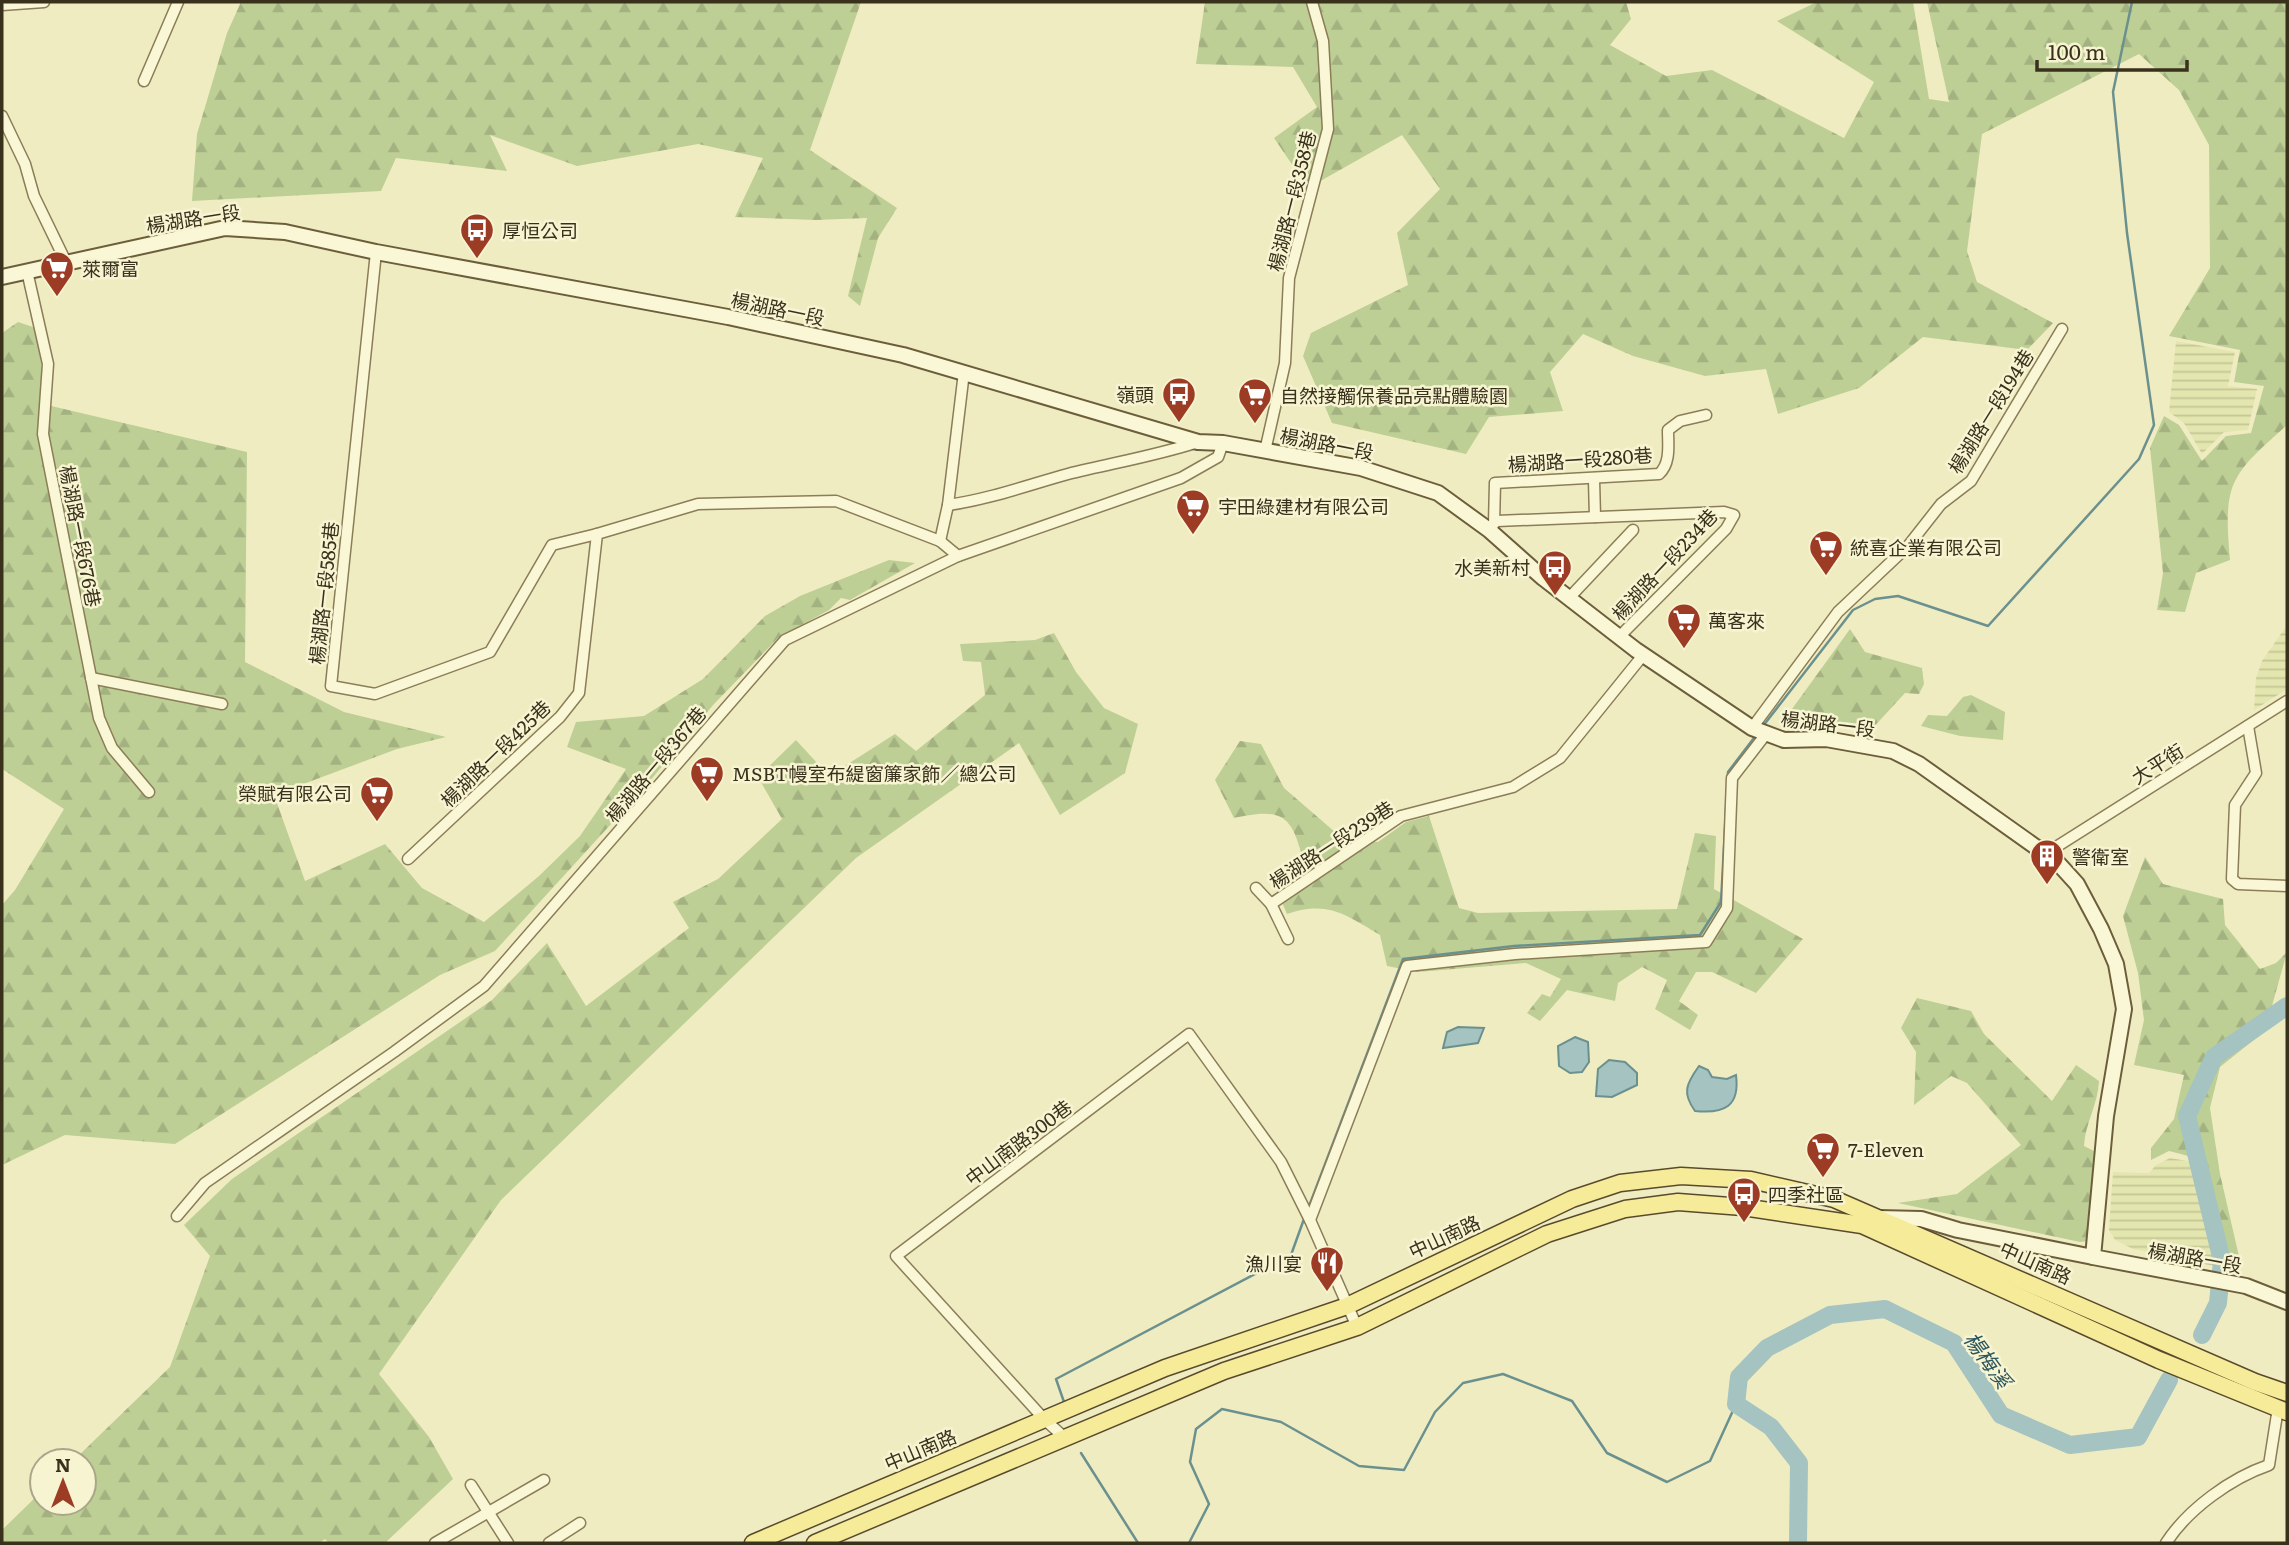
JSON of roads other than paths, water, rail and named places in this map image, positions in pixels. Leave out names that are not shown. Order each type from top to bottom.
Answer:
[{"type":"main road","name":"中山南路","points":[[752,1543],[1165,1368],[1347,1306],[1572,1199],[1620,1183],[1681,1176],[1751,1180],[1834,1199],[2287,1393]]},
{"type":"main road","name":"中山南路","points":[[815,1543],[1224,1371],[1357,1327],[1546,1234],[1625,1209],[1678,1202],[1730,1206],[1862,1225],[2159,1360],[2283,1410]]},
{"type":"street","points":[[2,5],[44,2]]},
{"type":"street","points":[[144,81],[178,2]]},
{"type":"street","name":"楊湖路一段358巷","points":[[1265,451],[1285,363],[1289,278],[1328,129],[1323,41],[1312,2]]},
{"type":"street","points":[[2,116],[25,164],[34,196],[66,262]]},
{"type":"street","name":"楊湖路一段","points":[[2,277],[225,228],[251,227],[285,232],[376,252],[728,317],[903,355],[1198,442],[1223,443],[1361,468],[1438,493],[1493,525],[1569,598],[1619,637],[1760,731],[1784,740],[1826,739],[1893,751],[1919,764],[2057,862],[2077,884],[2116,964],[2124,1009],[2106,1116],[2093,1257]]},
{"type":"street","name":"楊湖路一段585巷","points":[[376,252],[331,686],[375,694],[490,652],[552,545],[597,534]]},
{"type":"street","name":"楊湖路一段676巷","points":[[27,271],[48,364],[43,434],[104,734],[149,792]]},
{"type":"street","name":"楊湖路一段194巷","points":[[1308,1216],[1407,966],[1515,954],[1706,942],[1727,908],[1732,778],[1838,612],[1908,546],[1941,504],[1971,481],[2063,329]]},
{"type":"street","points":[[940,541],[948,505],[964,372]]},
{"type":"street","name":"楊湖路一段280巷","points":[[1493,525],[1495,483],[1594,480],[1659,474],[1665,468],[1668,430],[1680,421],[1706,415]]},
{"type":"street","points":[[948,505],[981,500],[1105,465],[1149,458],[1198,442]]},
{"type":"street","name":"楊湖路一段367巷","points":[[177,1216],[205,1183],[484,986],[785,640],[958,556],[1181,478],[1218,457],[1223,443]]},
{"type":"street","points":[[1493,525],[1595,517],[1594,480]]},
{"type":"street","points":[[597,534],[698,504],[836,502],[940,541],[958,556]]},
{"type":"street","name":"楊湖路一段234巷","points":[[1595,517],[1724,512],[1734,515],[1726,529],[1619,637]]},
{"type":"street","points":[[1569,598],[1633,530]]},
{"type":"street","name":"楊湖路一段425巷","points":[[408,859],[560,718],[579,693],[597,534]]},
{"type":"street","name":"楊湖路一段239巷","points":[[1271,904],[1401,816],[1513,788],[1560,758],[1644,654]]},
{"type":"street","points":[[91,678],[222,704]]},
{"type":"street","name":"大平街","points":[[2045,854],[2287,701]]},
{"type":"street","points":[[2248,726],[2256,773],[2235,805],[2232,879],[2238,884],[2287,886]]},
{"type":"street","points":[[1256,888],[1271,904],[1288,939]]},
{"type":"street","name":"中山南路300巷","points":[[1065,1438],[1044,1419],[896,1256],[1189,1034],[1273,1150],[1308,1216]]},
{"type":"street","points":[[1308,1216],[1357,1327]]},
{"type":"street","name":"楊湖路一段","points":[[1862,1225],[1881,1217],[1921,1219],[1958,1230],[2183,1276],[2246,1286],[2287,1302]]},
{"type":"street","points":[[2166,1543],[2179,1523],[2247,1472],[2269,1465],[2283,1410]]},
{"type":"street","points":[[435,1543],[544,1480]]},
{"type":"street","points":[[471,1485],[508,1543]]},
{"type":"street","points":[[549,1543],[580,1523]]},
{"type":"water","points":[[1458,1027],[1484,1028],[1478,1043],[1443,1048],[1447,1032]]},
{"type":"water","points":[[1575,1037],[1588,1042],[1589,1062],[1582,1072],[1570,1073],[1559,1066],[1558,1046]]},
{"type":"water","points":[[1609,1060],[1625,1062],[1637,1073],[1637,1085],[1612,1097],[1596,1096],[1598,1069]]},
{"type":"water","points":[[1699,1066],[1708,1070],[1712,1077],[1727,1079],[1736,1075],[1736,1094],[1728,1106],[1715,1111],[1695,1111],[1688,1099],[1687,1088]]},
{"type":"waterway","points":[[1763,726],[1853,610],[1875,599],[1898,596],[1988,626],[2139,459],[2154,425],[2127,233],[2113,92],[2132,2]]},
{"type":"waterway","points":[[1308,1209],[1403,959],[1514,946],[1700,935],[1721,902],[1728,772],[1757,734]]},
{"type":"waterway","name":"楊梅溪","points":[[2202,1335],[2218,1303],[2222,1261],[2187,1116],[2214,1057],[2287,1006]]},
{"type":"waterway","points":[[1064,1402],[1056,1379],[1291,1255],[1304,1219]]},
{"type":"waterway","name":"楊梅溪","points":[[1798,1543],[1799,1463],[1771,1427],[1736,1404],[1739,1377],[1767,1348],[1830,1315],[1885,1309],[1954,1343],[2001,1415],[2070,1445],[2138,1437],[2169,1380]]},
{"type":"waterway","points":[[1189,1543],[1209,1504],[1190,1462],[1196,1429],[1222,1409],[1281,1422],[1359,1466],[1404,1470],[1435,1412],[1463,1383],[1503,1374],[1572,1401],[1607,1453],[1667,1482],[1710,1461],[1736,1404]]},
{"type":"waterway","points":[[1081,1453],[1138,1543]]},
{"type":"place","name":"厚恒公司","points":[[477,260]]},
{"type":"place","name":"萊爾富","points":[[57,298]]},
{"type":"place","name":"嶺頭","points":[[1179,424]]},
{"type":"place","name":"自然接觸保養品亮點體驗園","points":[[1255,425]]},
{"type":"place","name":"宇田綠建材有限公司","points":[[1193,536]]},
{"type":"place","name":"統喜企業有限公司","points":[[1826,577]]},
{"type":"place","name":"水美新村","points":[[1555,597]]},
{"type":"place","name":"萬客來","points":[[1684,650]]},
{"type":"place","name":"MSBT幔室布緹窗簾家飾／總公司","points":[[707,803]]},
{"type":"place","name":"榮賦有限公司","points":[[377,823]]},
{"type":"place","name":"警衛室","points":[[2047,886]]},
{"type":"place","name":"7-Eleven","points":[[1823,1179]]},
{"type":"place","name":"四季社區","points":[[1744,1224]]},
{"type":"place","name":"漁川宴","points":[[1327,1293]]}]
